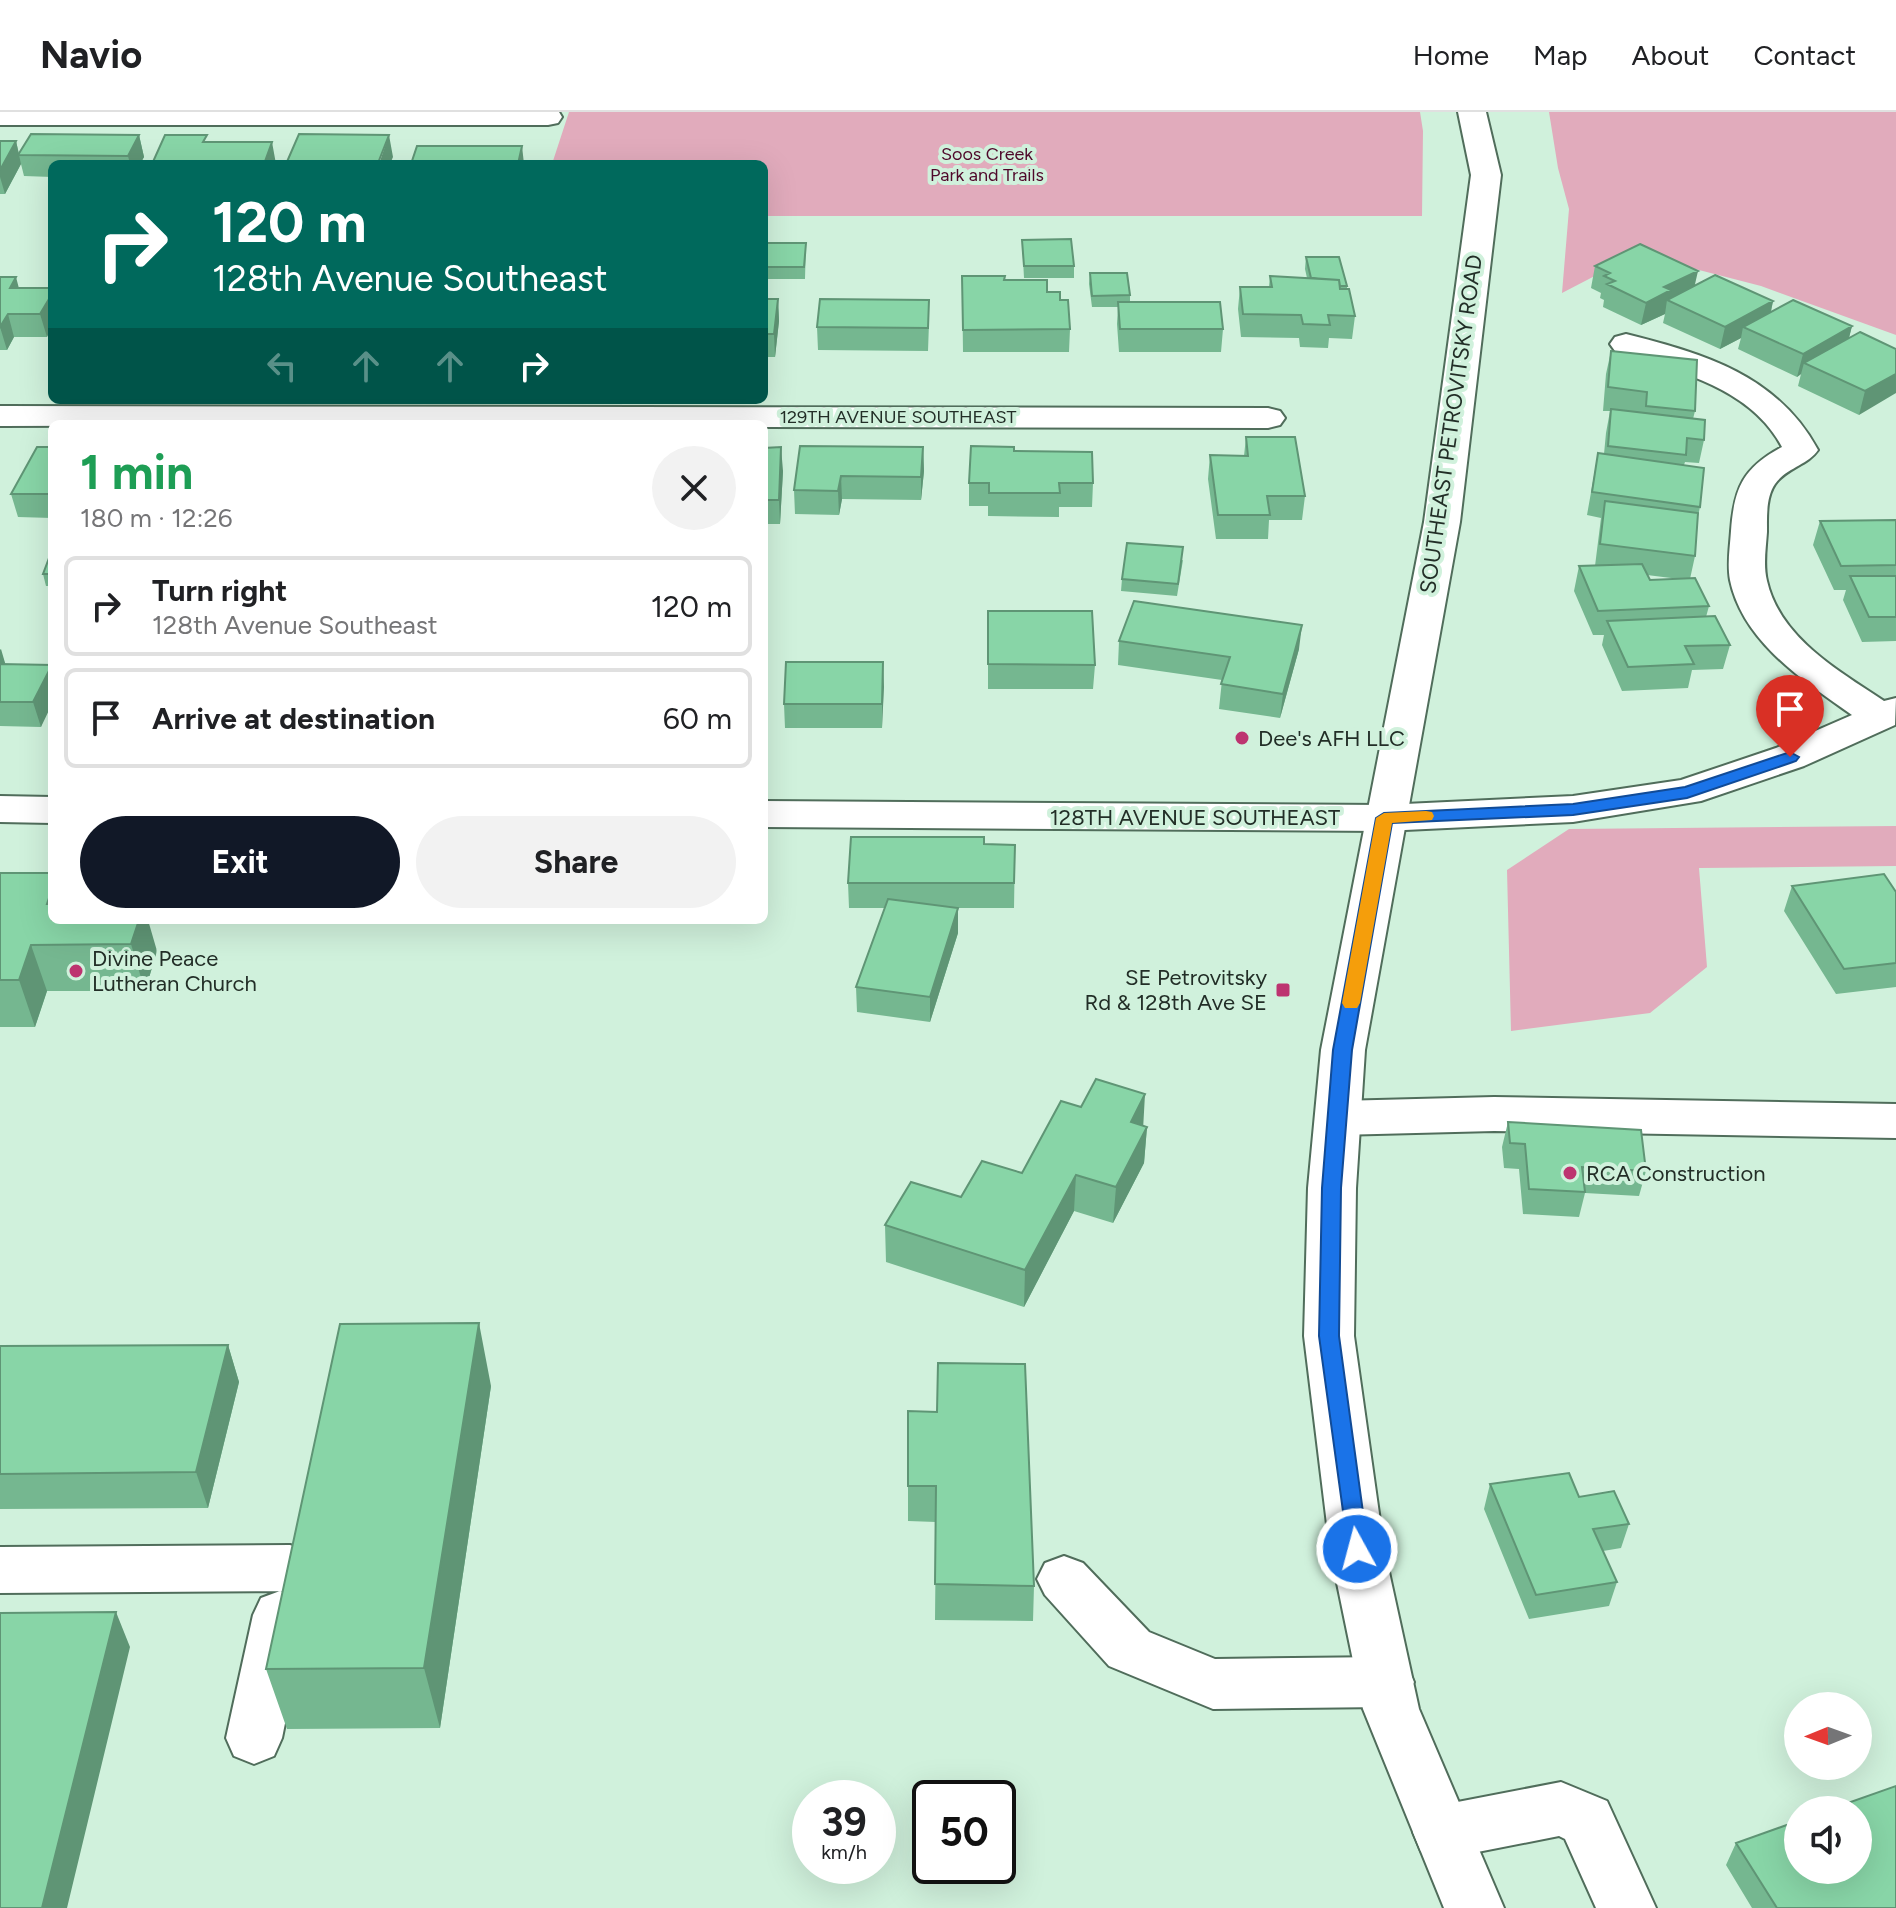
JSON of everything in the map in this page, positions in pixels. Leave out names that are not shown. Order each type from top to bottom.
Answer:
[{"type":"street","name":"SOUTHEAST PETROVITSKY ROAD","points":[[1472,112],[1486,175],[1442,522],[1384,818],[1343,1050],[1332,1188],[1329,1336],[1357,1549],[1391,1709],[1474,1908]]},
{"type":"street","points":[[0,117],[548,117]]},
{"type":"street","points":[[1626,344],[1720,376],[1767,402],[1793,430],[1801,450],[1768,468],[1749,501],[1748,581],[1763,616],[1793,654],[1888,714]]},
{"type":"street","name":"129TH AVENUE SOUTHEAST","points":[[0,416],[1268,418]]},
{"type":"street","name":"128TH AVENUE SOUTHEAST","points":[[768,814],[1384,818],[1573,809],[1687,792],[1790,757],[1888,714]]},
{"type":"street","points":[[0,809],[48,810]]},
{"type":"street","points":[[1338,1118],[1494,1114],[1896,1121]]},
{"type":"street","points":[[0,1570],[295,1545],[254,1738]]},
{"type":"street","points":[[1064,1579],[1129,1649],[1213,1684],[1386,1682]]},
{"type":"street","points":[[1442,1832],[1561,1809],[1586,1820],[1626,1908]]},
{"type":"green space","name":"Soos Creek Park and Trails","points":[[569,112],[1420,112],[1423,131],[1422,216],[768,216],[768,160],[553,160]]},
{"type":"green space","points":[[1549,112],[1896,112],[1896,335],[1761,286],[1637,254],[1562,293],[1569,209],[1558,168]]},
{"type":"green space","points":[[1896,826],[1896,866],[1699,868],[1707,967],[1650,1013],[1511,1031],[1507,870],[1569,829]]},
{"type":"building","points":[[31,134],[139,135],[128,156],[18,155]]},
{"type":"building","points":[[299,134],[389,135],[379,160],[288,160]]},
{"type":"building","points":[[165,135],[207,135],[203,142],[272,142],[265,160],[154,160]]},
{"type":"building","points":[[0,141],[16,141],[0,170]]},
{"type":"building","points":[[417,146],[522,146],[519,160],[412,160]]},
{"type":"building","points":[[1071,239],[1074,266],[1024,266],[1022,240]]},
{"type":"building","points":[[768,243],[806,243],[804,267],[768,267]]},
{"type":"building","points":[[1640,244],[1698,271],[1664,287],[1671,290],[1646,303],[1607,284],[1615,281],[1604,276],[1610,273],[1595,266]]},
{"type":"building","points":[[1306,257],[1339,257],[1347,286],[1340,286],[1339,280],[1311,278]]},
{"type":"building","points":[[1090,273],[1127,273],[1130,295],[1092,296]]},
{"type":"building","points":[[1715,275],[1773,301],[1725,327],[1667,300]]},
{"type":"building","points":[[962,276],[1047,280],[1047,292],[1060,292],[1060,300],[1068,300],[1070,329],[963,330]]},
{"type":"building","points":[[1270,276],[1339,280],[1340,289],[1349,289],[1355,316],[1328,315],[1330,325],[1303,324],[1301,315],[1243,314],[1240,287],[1272,287]]},
{"type":"building","points":[[0,277],[16,277],[10,288],[48,288],[48,301],[40,314],[8,314],[0,327]]},
{"type":"building","points":[[768,299],[778,299],[774,334],[768,334]]},
{"type":"building","points":[[820,299],[929,300],[928,328],[817,327]]},
{"type":"building","points":[[1793,300],[1852,326],[1803,354],[1743,327]]},
{"type":"building","points":[[1118,302],[1220,302],[1223,329],[1120,329]]},
{"type":"building","points":[[1860,332],[1896,349],[1896,374],[1865,391],[1804,363]]},
{"type":"building","points":[[1611,351],[1697,360],[1695,411],[1646,406],[1647,392],[1608,387]]},
{"type":"building","points":[[1611,409],[1705,420],[1704,440],[1687,438],[1686,455],[1608,446]]},
{"type":"building","points":[[1246,437],[1295,437],[1305,496],[1267,496],[1270,515],[1218,515],[1210,455],[1248,456]]},
{"type":"building","points":[[800,446],[923,447],[921,477],[841,476],[838,491],[794,490]]},
{"type":"building","points":[[971,446],[1014,447],[1014,451],[1092,452],[1093,483],[1059,483],[1060,493],[989,493],[989,483],[969,483]]},
{"type":"building","points":[[37,447],[48,447],[48,494],[11,494]]},
{"type":"building","points":[[781,447],[779,500],[768,500],[768,448]]},
{"type":"building","points":[[1598,453],[1704,468],[1700,507],[1592,492]]},
{"type":"building","points":[[1605,501],[1698,513],[1695,556],[1600,544]]},
{"type":"building","points":[[1896,520],[1896,565],[1841,566],[1820,521]]},
{"type":"building","points":[[1127,543],[1183,547],[1178,584],[1122,579]]},
{"type":"building","points":[[1642,564],[1650,580],[1695,578],[1709,606],[1598,611],[1579,566]]},
{"type":"building","points":[[1850,576],[1896,576],[1896,617],[1869,617]]},
{"type":"building","points":[[1134,601],[1302,625],[1283,694],[1221,684],[1230,657],[1119,641]]},
{"type":"building","points":[[988,611],[1092,611],[1095,665],[988,664]]},
{"type":"building","points":[[1715,616],[1730,645],[1685,646],[1694,664],[1628,667],[1607,621]]},
{"type":"building","points":[[786,662],[883,662],[882,704],[784,704]]},
{"type":"building","points":[[0,664],[48,665],[48,673],[33,702],[0,702]]},
{"type":"building","points":[[851,837],[984,837],[984,844],[1015,845],[1014,883],[848,883]]},
{"type":"building","points":[[0,873],[48,873],[48,924],[138,924],[131,944],[31,945],[19,980],[0,980]]},
{"type":"building","points":[[1884,874],[1896,892],[1896,963],[1844,969],[1792,886]]},
{"type":"building","points":[[888,899],[958,908],[930,997],[856,987]]},
{"type":"building","points":[[1096,1079],[1145,1094],[1131,1122],[1147,1127],[1116,1187],[1076,1175],[1025,1270],[885,1225],[911,1182],[961,1197],[982,1161],[1022,1173],[1061,1101],[1081,1107]]},
{"type":"building","points":[[1508,1122],[1641,1130],[1646,1171],[1582,1167],[1585,1192],[1529,1189],[1525,1144],[1510,1143]]},
{"type":"building","points":[[479,1323],[424,1668],[266,1669],[340,1324]]},
{"type":"building","points":[[228,1345],[196,1472],[0,1474],[0,1346]]},
{"type":"building","points":[[938,1363],[1025,1364],[1034,1586],[935,1584],[936,1486],[908,1486],[908,1411],[937,1412]]},
{"type":"building","points":[[1569,1473],[1579,1497],[1614,1491],[1629,1524],[1593,1529],[1617,1582],[1536,1595],[1490,1484]]},
{"type":"building","points":[[116,1612],[42,1908],[0,1908],[0,1613]]},
{"type":"building","points":[[1896,1786],[1896,1908],[1777,1908],[1736,1843],[1784,1826],[1784,1884],[1872,1884],[1872,1796],[1868,1796]]},
{"type":"slow traffic","points":[[1351,1003],[1384,818],[1426,816]]},
{"type":"place","name":"Dee's AFH LLC","points":[[1242,738]]},
{"type":"place","name":"Divine Peace Lutheran Church","points":[[76,971]]},
{"type":"place","name":"SE Petrovitsky Rd & 128th Ave SE","points":[[1283,990]]},
{"type":"place","name":"RCA Construction","points":[[1570,1173]]},
{"type":"route","points":[[1357,1549],[1329,1336],[1332,1188],[1343,1050],[1384,818],[1573,809],[1687,792],[1790,757]]}]
